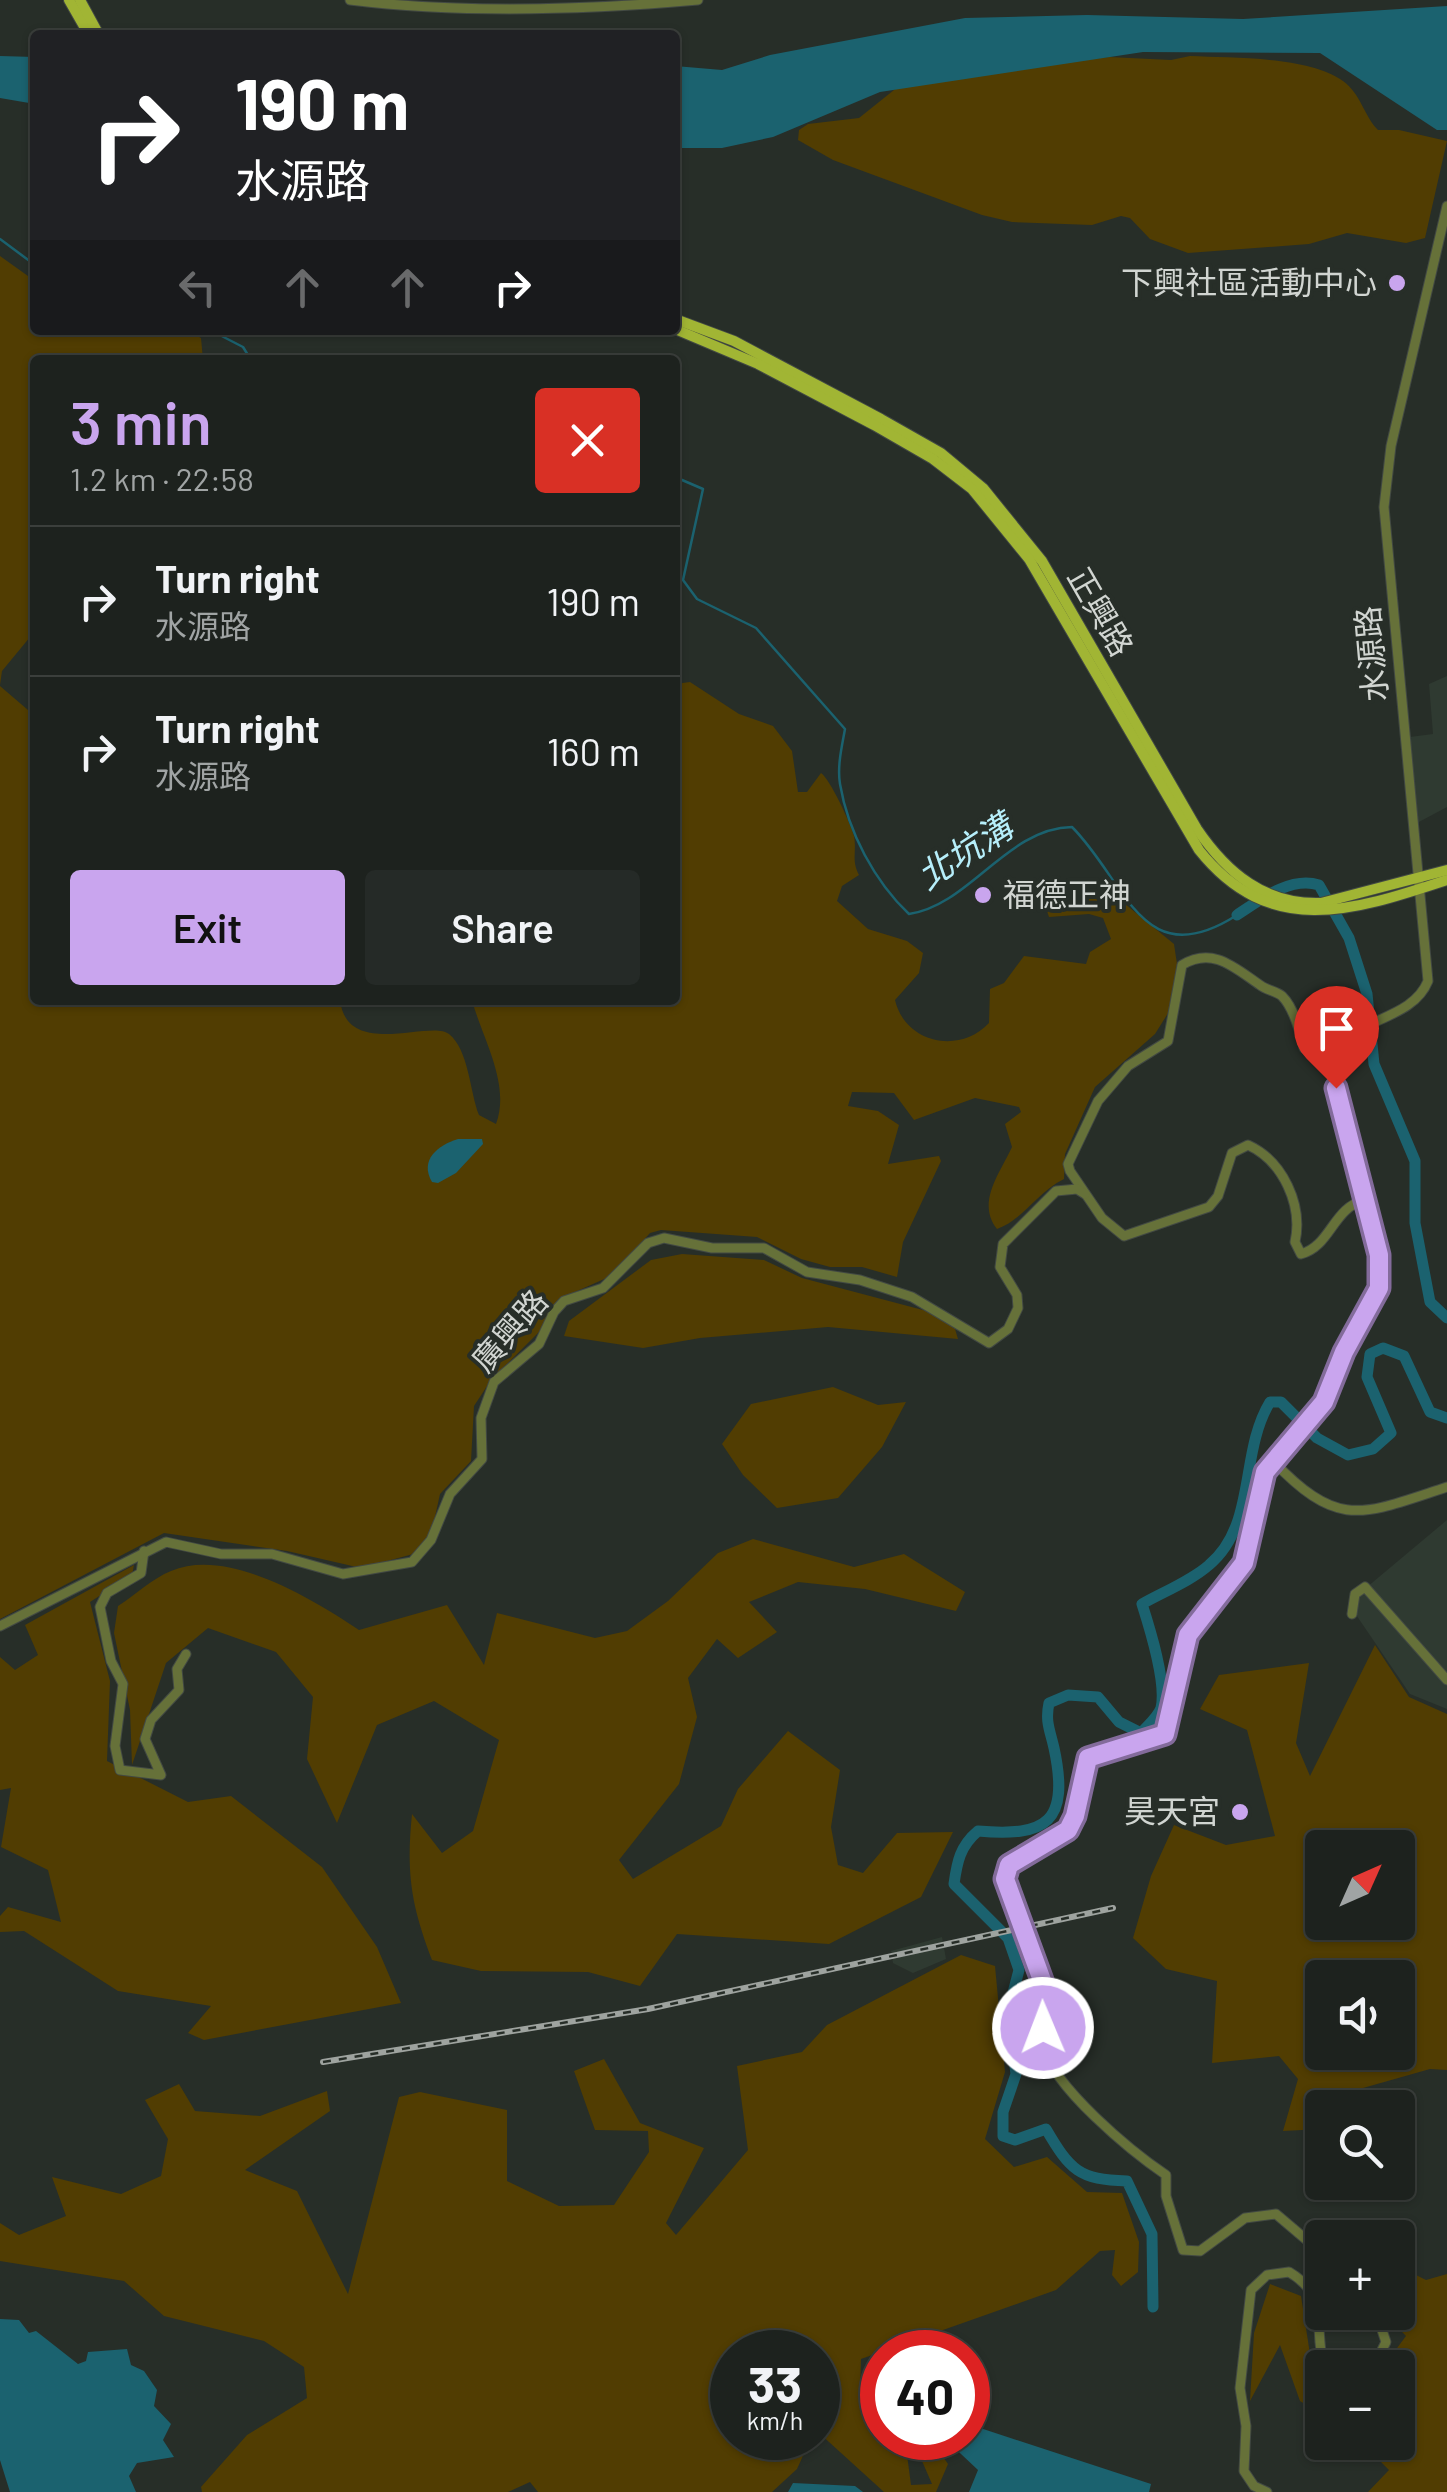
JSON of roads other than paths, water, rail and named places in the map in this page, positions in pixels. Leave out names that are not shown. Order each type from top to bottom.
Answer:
[{"type":"main road","points":[[69,0],[86,30]]},
{"type":"main road","points":[[80,0],[96,30]]},
{"type":"main road","name":"正興路","points":[[680,321],[734,341],[881,419],[940,453],[983,488],[1042,561],[1222,866],[1274,906],[1340,905],[1447,880]]},
{"type":"main road","name":"正興路","points":[[680,331],[758,364],[862,418],[933,458],[972,489],[1029,559],[1199,850],[1220,877],[1261,895],[1324,907]]},
{"type":"main road","name":"正興路","points":[[1418,884],[1447,870]]},
{"type":"street","points":[[350,0],[408,7],[494,8],[698,0]]},
{"type":"street","name":"水源路","points":[[1366,1200],[1331,1066],[1339,1044],[1417,998],[1428,981],[1384,507],[1391,446],[1447,206]]},
{"type":"street","points":[[1304,1048],[1292,1010],[1280,994],[1261,986],[1245,970],[1198,957],[1182,966],[1168,1041],[1128,1066],[1086,1122],[1068,1164],[1084,1194],[1116,1234],[1156,1227],[1215,1202],[1232,1153],[1248,1144],[1278,1170],[1292,1197],[1298,1226],[1295,1242],[1302,1254],[1314,1249],[1346,1205],[1366,1200],[1379,1255],[1379,1288],[1344,1352],[1332,1387],[1272,1460],[1244,1563],[1188,1635],[1165,1734],[1088,1758],[1068,1830],[1009,1865],[1005,1879],[1047,1994],[1043,2028],[1047,2059],[1079,2098],[1142,2159],[1166,2175],[1170,2211],[1182,2250],[1200,2250],[1245,2218],[1276,2214],[1305,2239]]},
{"type":"street","name":"廣興路","points":[[0,1626],[166,1542],[185,1543],[221,1554],[272,1554],[343,1574],[412,1562],[431,1540],[450,1494],[482,1459],[481,1418],[494,1382],[539,1344],[554,1312],[564,1302],[603,1288],[648,1243],[664,1238],[712,1248],[764,1248],[807,1272],[860,1280],[874,1288],[912,1297],[989,1342],[1008,1329],[1018,1308],[1017,1295],[1000,1268],[1003,1244],[1056,1191],[1077,1188],[1084,1194]]},
{"type":"street","points":[[1272,1460],[1309,1496],[1344,1512],[1447,1487]]},
{"type":"street","points":[[144,1551],[141,1573],[107,1593],[100,1606],[111,1661],[122,1684],[115,1746],[120,1770],[161,1776],[145,1739],[151,1720],[179,1690],[177,1669],[186,1654]]},
{"type":"street","points":[[1352,1614],[1355,1594],[1365,1587],[1447,1680]]},
{"type":"street","points":[[1267,2492],[1254,2486],[1244,2471],[1246,2426],[1240,2388],[1251,2290],[1259,2279],[1289,2272],[1313,2288],[1318,2300],[1319,2350]]},
{"type":"water","points":[[1447,6],[1447,130],[1437,130],[1320,53],[1143,52],[880,92],[773,137],[722,148],[680,148],[680,66],[722,70],[770,55],[965,18],[1087,15],[1243,19]]},
{"type":"water","points":[[0,56],[30,57],[30,103],[0,98]]},
{"type":"water","points":[[458,1139],[482,1139],[483,1144],[456,1173],[438,1183],[432,1182],[429,1160],[444,1145]]},
{"type":"water","points":[[0,2319],[19,2320],[29,2333],[36,2331],[78,2364],[86,2361],[88,2352],[127,2349],[131,2365],[144,2371],[157,2390],[154,2406],[171,2424],[163,2440],[174,2457],[137,2463],[129,2476],[136,2492],[10,2492],[0,2460]]},
{"type":"water","points":[[990,2431],[1151,2484],[1149,2492],[969,2492],[978,2470],[967,2460],[990,2460]]},
{"type":"water","points":[[793,2483],[855,2486],[863,2492],[788,2492]]},
{"type":"waterway","name":"北坑溝","points":[[0,239],[30,261]]},
{"type":"waterway","name":"北坑溝","points":[[220,335],[243,347],[248,355]]},
{"type":"waterway","name":"北坑溝","points":[[680,479],[703,489],[683,580],[697,599],[756,628],[845,729],[839,777],[849,820],[874,871],[909,914],[951,897],[1028,840],[1072,827],[1123,895],[1158,928],[1179,935],[1205,931],[1237,915]]},
{"type":"waterway","name":"北坑溝","points":[[1237,915],[1286,887],[1319,885],[1349,938],[1367,994],[1374,1064],[1415,1161],[1415,1223],[1430,1302],[1447,1318]]},
{"type":"waterway","name":"北坑溝","points":[[1153,2307],[1152,2234],[1127,2181],[1097,2178],[1078,2170],[1046,2129],[1015,2140],[1003,2136],[1003,2112],[1016,2074],[1008,2012],[1019,1970],[1008,1938],[954,1884],[958,1862],[978,1831],[1037,1827],[1055,1808],[1058,1773],[1048,1721],[1049,1703],[1068,1695],[1098,1697],[1119,1722],[1141,1733],[1157,1715],[1162,1697],[1160,1671],[1142,1604],[1194,1576],[1224,1549],[1241,1509],[1254,1443],[1270,1402],[1281,1402],[1317,1438],[1348,1455],[1373,1449],[1391,1433],[1367,1377],[1370,1354],[1383,1348],[1404,1356],[1430,1412],[1447,1418]]},
{"type":"railway","points":[[323,2062],[648,2009],[1113,1908]]},
{"type":"place","name":"下興社區活動中心","points":[[1397,283]]},
{"type":"place","name":"福德正神","points":[[983,895]]},
{"type":"place","name":"昊天宮","points":[[1240,1812]]}]
